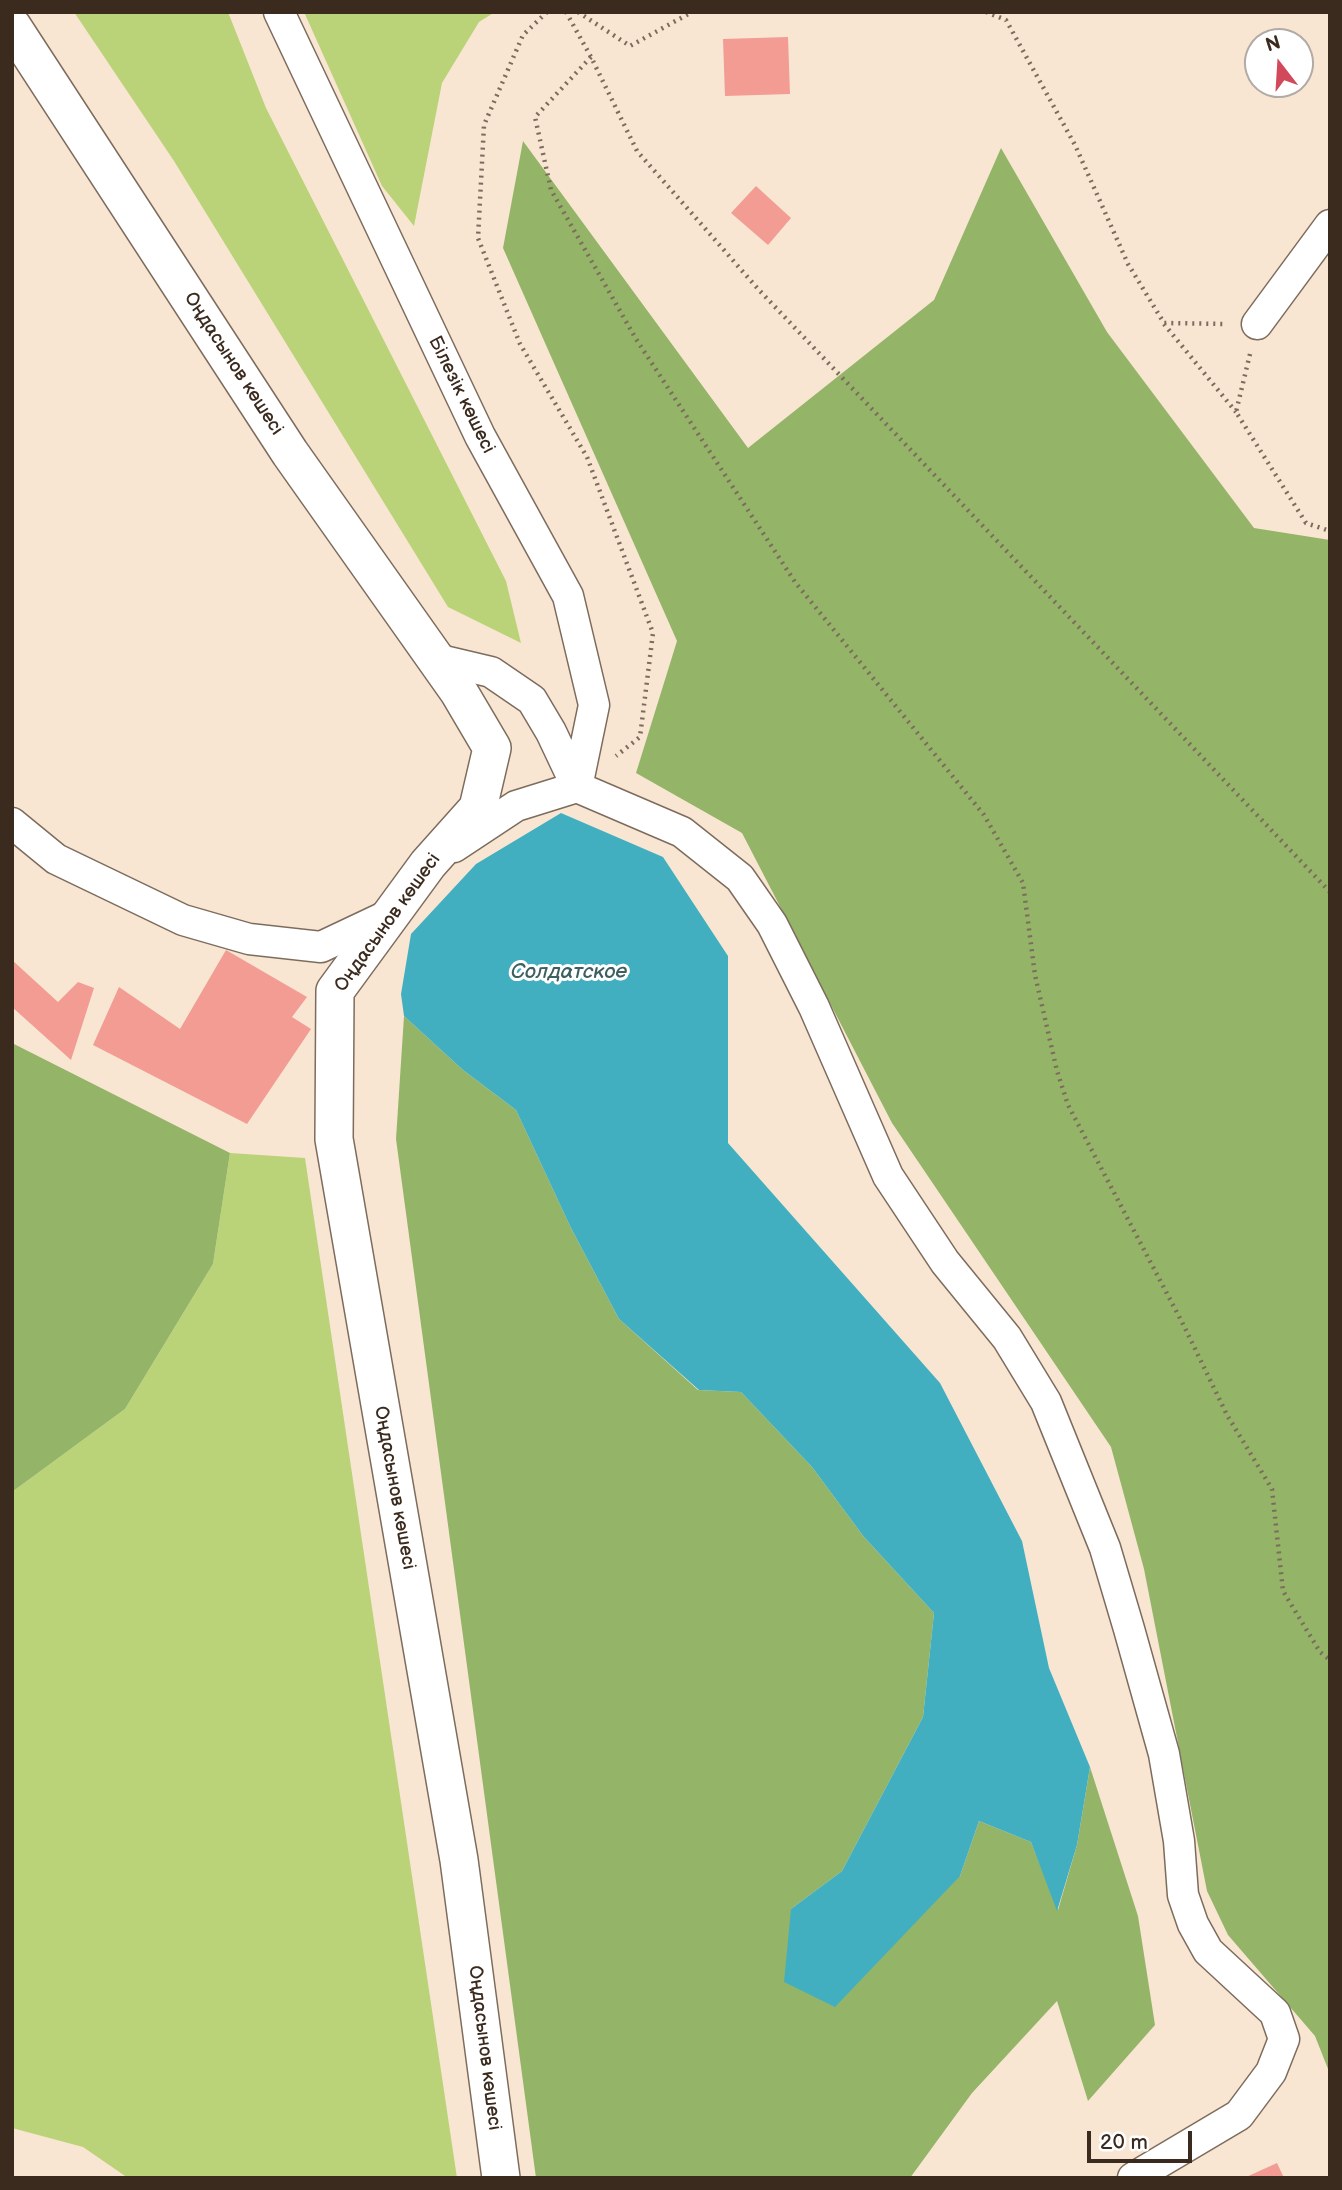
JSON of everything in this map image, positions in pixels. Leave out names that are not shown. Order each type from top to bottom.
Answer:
[{"type":"street","name":"Білезік көшесі","points":[[279,12],[480,436],[568,596],[594,705],[578,787]]},
{"type":"street","name":"Оңдасынов көшесі","points":[[12,26],[290,453],[459,692],[492,748],[478,808],[428,864],[335,991],[334,1139],[459,1860],[500,2178]]},
{"type":"street","points":[[1257,324],[1330,225]]},
{"type":"street","points":[[436,659],[491,672],[532,700],[578,787]]},
{"type":"street","points":[[428,864],[516,806],[578,787],[682,832],[740,878],[772,924],[814,1007],[888,1176],[945,1262],[1007,1338],[1046,1402],[1105,1548],[1164,1755],[1179,1841],[1183,1895],[1193,1924],[1208,1951],[1275,2013],[1284,2039],[1271,2072],[1238,2115],[1133,2178]]},
{"type":"street","points":[[12,823],[56,859],[183,920],[249,939],[321,947],[393,913]]},
{"type":"path","points":[[547,12],[523,35],[484,125],[478,238],[520,344],[587,457],[653,634],[640,737],[578,787]]},
{"type":"path","points":[[566,12],[637,152],[758,290],[1330,892]]},
{"type":"path","points":[[578,12],[630,46],[692,12]]},
{"type":"path","points":[[986,12],[1006,20],[1075,145],[1128,264],[1164,323],[1236,412],[1306,523],[1330,531]]},
{"type":"path","points":[[591,57],[536,117],[551,190],[636,339],[795,582],[984,815],[1023,883],[1035,975],[1057,1071],[1068,1105],[1184,1326],[1227,1415],[1272,1489],[1283,1591],[1320,1653],[1330,1660]]},
{"type":"path","points":[[1164,323],[1257,324],[1236,412]]},
{"type":"green space","points":[[74,12],[228,12],[266,108],[506,581],[521,643],[448,607],[174,161]]},
{"type":"green space","points":[[304,12],[495,12],[479,22],[442,83],[414,226],[382,186]]},
{"type":"green space","points":[[523,141],[748,448],[934,300],[1001,148],[1107,332],[1254,528],[1330,540],[1330,2074],[1315,2036],[1228,1935],[1207,1891],[1144,1569],[1111,1447],[892,1123],[742,833],[636,773],[677,641],[503,248]]},
{"type":"green space","points":[[404,1016],[463,1070],[516,1110],[570,1226],[619,1319],[698,1390],[741,1392],[812,1467],[864,1537],[934,1613],[923,1717],[842,1871],[791,1909],[960,1876],[979,1821],[1031,1842],[1058,1910],[1077,1845],[1090,1767],[1138,1916],[1155,2025],[1088,2101],[1057,2001],[972,2093],[910,2178],[536,2178],[396,1139]]},
{"type":"green space","points":[[12,1043],[230,1153],[213,1264],[125,1409],[12,1492]]},
{"type":"green space","points":[[230,1153],[305,1158],[457,2178],[128,2178],[83,2147],[12,2128],[12,1492],[125,1409],[213,1264]]},
{"type":"water","name":"Солдатское","points":[[561,813],[663,857],[728,956],[728,1143],[940,1383],[1022,1541],[1049,1668],[1090,1767],[1077,1845],[1057,1911],[1031,1842],[979,1821],[960,1876],[835,2007],[784,1982],[791,1909],[842,1871],[923,1717],[934,1613],[864,1537],[812,1467],[741,1392],[699,1390],[619,1319],[570,1226],[516,1110],[463,1070],[404,1016],[401,994],[411,934],[476,864]]},
{"type":"building","points":[[788,37],[790,94],[725,96],[723,39]]},
{"type":"building","points":[[756,186],[791,218],[768,245],[731,213]]},
{"type":"building","points":[[226,950],[307,997],[292,1017],[311,1029],[247,1124],[93,1045],[119,987],[180,1029]]},
{"type":"building","points":[[12,960],[58,1002],[78,982],[94,988],[71,1060],[12,1007]]},
{"type":"building","points":[[1277,2163],[1284,2178],[1244,2178]]}]
